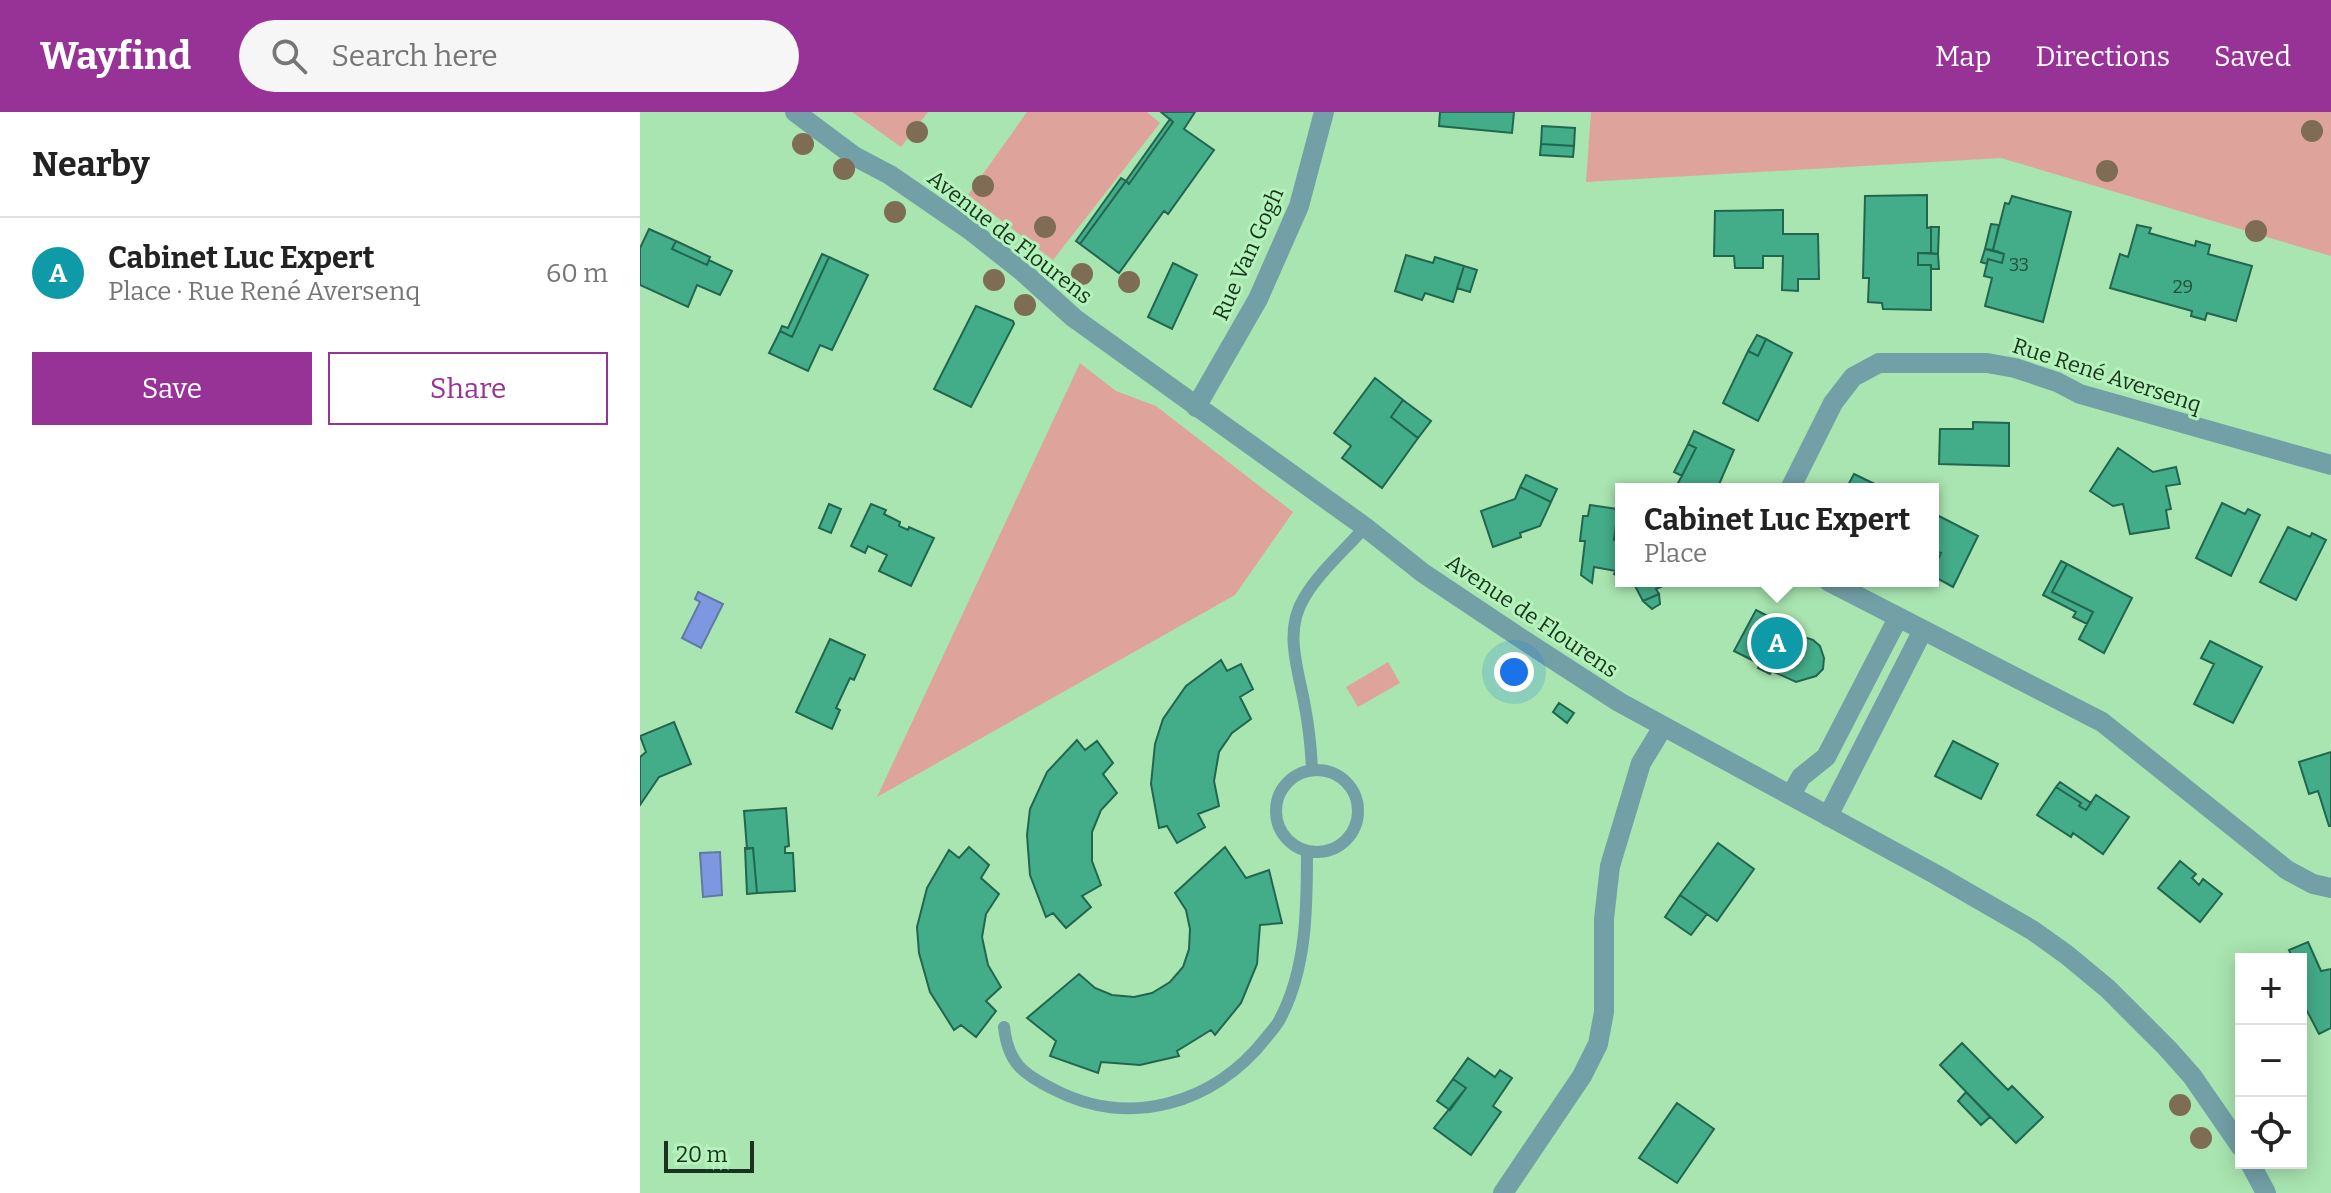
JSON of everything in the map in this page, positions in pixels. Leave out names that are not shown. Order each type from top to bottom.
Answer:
[{"type":"street","name":"Avenue de Flourens","points":[[795,112],[854,156],[890,175],[970,230],[1074,318],[1365,527],[1423,573],[1593,686],[2032,930],[2108,989],[2167,1048],[2192,1076],[2235,1138]]},
{"type":"street","name":"Rue Van Gogh","points":[[1196,407],[1258,299],[1299,206],[1324,112]]},
{"type":"street","name":"Rue René Aversenq","points":[[1793,483],[1833,403],[1853,377],[1879,363],[1987,363],[2015,368],[2057,382],[2080,394],[2331,465]]},
{"type":"street","points":[[1839,587],[2102,722],[2287,870],[2313,884],[2331,888]]},
{"type":"street","points":[[1791,795],[1801,777],[1826,757],[1898,618]]},
{"type":"street","points":[[1828,816],[1923,630]]},
{"type":"street","points":[[1503,1193],[1582,1076],[1598,1044],[1604,1012],[1604,919],[1610,866],[1641,763],[1663,727]]},
{"type":"street","points":[[2253,1169],[2266,1193]]},
{"type":"lane","points":[[1312,769],[1305,707],[1293,646],[1295,622],[1303,599],[1365,527]]},
{"type":"lane","points":[[1312,769],[1328,770],[1343,778],[1354,790],[1359,806],[1358,822],[1351,837],[1323,853],[1307,852],[1292,844],[1281,832],[1276,816],[1277,800],[1284,785],[1296,774],[1312,769]]},
{"type":"lane","points":[[1004,1027],[1007,1050],[1026,1076],[1068,1097],[1104,1107],[1141,1109],[1183,1099],[1219,1084],[1250,1059],[1280,1020],[1297,976],[1307,911],[1307,852]]},
{"type":"shaded area","points":[[852,112],[928,112],[901,147]]},
{"type":"shaded area","points":[[1027,112],[1147,112],[1160,123],[1053,260],[968,195]]},
{"type":"shaded area","points":[[1591,112],[2331,112],[2331,256],[2001,158],[1586,182]]},
{"type":"shaded area","points":[[1080,363],[1116,391],[1156,406],[1293,512],[1235,595],[877,797]]},
{"type":"shaded area","points":[[1388,662],[1400,683],[1358,707],[1346,687]]},
{"type":"water","points":[[698,592],[723,604],[701,648],[682,638],[700,602],[695,599]]},
{"type":"water","points":[[720,852],[722,895],[703,897],[700,853]]},
{"type":"building","points":[[1161,112],[1195,112],[1184,129],[1214,150],[1168,214],[1164,211],[1119,273],[1080,244],[1126,181],[1129,184],[1173,122]]},
{"type":"building","points":[[1440,112],[1514,112],[1512,133],[1439,126]]},
{"type":"building","points":[[1170,119],[1173,122],[1129,184],[1126,181]]},
{"type":"building","points":[[1542,126],[1575,128],[1574,146],[1541,144]]},
{"type":"building","points":[[1541,144],[1574,146],[1573,157],[1540,155]]},
{"type":"building","points":[[1121,178],[1126,181],[1080,244],[1076,241]]},
{"type":"building","points":[[1927,195],[1931,253],[1918,253],[1918,265],[1931,265],[1931,310],[1883,309],[1882,303],[1868,302],[1869,278],[1863,278],[1865,196]]},
{"type":"building","points":[[2012,196],[2071,212],[2043,322],[1985,306],[1992,278],[1984,276],[1988,259],[2002,263],[2004,254],[1993,250],[2005,203],[2009,204]]},
{"type":"building","points":[[1783,210],[1783,234],[1818,234],[1819,279],[1798,279],[1798,291],[1782,290],[1783,256],[1763,256],[1763,268],[1735,268],[1734,256],[1714,256],[1715,211]]},
{"type":"building","points":[[1991,224],[1999,225],[1993,250],[1985,249]]},
{"type":"building","points":[[2137,225],[2151,228],[2149,233],[2195,246],[2196,241],[2210,245],[2208,254],[2252,266],[2236,321],[2207,313],[2205,320],[2191,316],[2192,311],[2110,288],[2120,254],[2128,257]]},
{"type":"building","points":[[1931,227],[1939,227],[1938,254],[1931,253]]},
{"type":"building","points":[[649,229],[676,241],[672,249],[707,265],[709,260],[732,271],[720,295],[697,285],[688,307],[640,285],[640,248]]},
{"type":"building","points":[[676,241],[710,257],[707,265],[672,249]]},
{"type":"building","points":[[1985,249],[2004,254],[2002,263],[1988,259],[1987,264],[1981,262]]},
{"type":"building","points":[[1918,253],[1938,254],[1939,269],[1931,269],[1931,265],[1918,265]]},
{"type":"building","points":[[822,254],[829,257],[792,337],[780,331],[782,326],[788,328]]},
{"type":"building","points":[[1406,255],[1433,263],[1435,257],[1464,266],[1453,302],[1425,293],[1422,300],[1395,291]]},
{"type":"building","points":[[829,257],[868,275],[832,350],[820,345],[808,371],[769,353],[780,331],[792,337]]},
{"type":"building","points":[[1173,263],[1197,275],[1172,329],[1148,317]]},
{"type":"building","points":[[1464,266],[1477,270],[1470,292],[1457,288]]},
{"type":"building","points":[[976,306],[1014,324],[971,407],[934,389]]},
{"type":"building","points":[[1757,335],[1766,339],[1758,356],[1748,351]]},
{"type":"building","points":[[1766,339],[1792,353],[1758,421],[1723,403],[1748,351],[1758,356]]},
{"type":"building","points":[[1375,378],[1403,400],[1391,417],[1418,438],[1382,488],[1342,458],[1351,446],[1334,433]]},
{"type":"building","points":[[1403,400],[1431,421],[1418,438],[1391,417]]},
{"type":"building","points":[[1973,422],[2009,423],[2009,466],[1939,464],[1940,429],[1973,429]]},
{"type":"building","points":[[1694,431],[1734,450],[1720,483],[1678,483],[1696,448],[1688,444]]},
{"type":"building","points":[[1688,444],[1696,448],[1682,476],[1674,472]]},
{"type":"building","points":[[2118,448],[2153,472],[2176,467],[2180,484],[2166,486],[2171,509],[2166,510],[2169,528],[2130,534],[2123,504],[2113,506],[2090,491]]},
{"type":"building","points":[[1854,474],[1873,483],[1849,483]]},
{"type":"building","points":[[1526,475],[1557,489],[1551,502],[1520,487]]},
{"type":"building","points":[[1520,487],[1551,502],[1540,526],[1493,547],[1481,511],[1515,499]]},
{"type":"building","points":[[2222,503],[2245,514],[2248,509],[2260,515],[2231,576],[2196,558]]},
{"type":"building","points":[[829,504],[841,509],[831,533],[819,528]]},
{"type":"building","points":[[871,504],[886,510],[884,514],[900,522],[899,526],[934,538],[911,586],[879,571],[887,555],[868,546],[865,553],[851,546]]},
{"type":"building","points":[[1590,505],[1615,509],[1615,571],[1594,567],[1592,583],[1581,575],[1585,541],[1580,541],[1583,516],[1588,516]]},
{"type":"building","points":[[1939,516],[1978,536],[1953,587],[1939,579]]},
{"type":"building","points":[[2288,527],[2326,540],[2296,600],[2260,582]]},
{"type":"building","points":[[2061,561],[2067,564],[2052,592],[2093,612],[2087,624],[2073,617],[2076,612],[2043,595]]},
{"type":"building","points":[[2067,564],[2132,598],[2104,653],[2079,639],[2093,612],[2052,592]]},
{"type":"building","points":[[1636,587],[1660,587],[1656,589],[1659,594],[1643,601]]},
{"type":"building","points":[[1659,594],[1660,604],[1652,609],[1643,601]]},
{"type":"building","points":[[1756,610],[1781,623],[1775,634],[1787,640],[1804,637],[1820,646],[1824,658],[1823,669],[1816,676],[1796,682],[1758,668],[1760,664],[1734,651]]},
{"type":"building","points":[[830,639],[865,655],[836,708],[840,710],[832,729],[796,712]]},
{"type":"building","points":[[2210,641],[2262,667],[2233,723],[2194,704],[2214,664],[2201,658]]},
{"type":"building","points":[[1221,660],[1227,671],[1241,664],[1253,689],[1240,697],[1251,719],[1232,733],[1219,752],[1214,781],[1219,806],[1198,814],[1205,827],[1177,843],[1167,826],[1159,828],[1151,784],[1155,744],[1163,719],[1186,686]]},
{"type":"building","points":[[1559,703],[1574,713],[1567,723],[1553,712]]},
{"type":"building","points":[[674,722],[691,764],[659,777],[640,805],[640,757],[646,752],[640,736]]},
{"type":"building","points":[[1077,740],[1085,750],[1097,741],[1113,763],[1103,774],[1117,793],[1101,810],[1092,832],[1092,861],[1101,885],[1082,896],[1091,907],[1066,928],[1053,913],[1046,917],[1030,875],[1027,835],[1030,809],[1047,772]]},
{"type":"building","points":[[1953,741],[1998,764],[1981,799],[1935,776]]},
{"type":"building","points":[[2331,752],[2329,826],[2318,791],[2309,794],[2299,762]]},
{"type":"building","points":[[2060,782],[2091,803],[2086,810],[2079,806],[2081,803],[2056,787]]},
{"type":"building","points":[[2056,787],[2081,803],[2079,806],[2086,810],[2096,795],[2129,817],[2103,854],[2073,833],[2071,837],[2037,815]]},
{"type":"building","points":[[786,808],[789,846],[785,847],[785,853],[793,853],[795,891],[757,893],[753,848],[747,849],[744,811]]},
{"type":"building","points":[[1718,843],[1754,869],[1717,921],[1680,895]]},
{"type":"building","points":[[969,847],[989,865],[981,878],[999,894],[986,914],[982,937],[988,965],[1001,987],[986,1001],[996,1011],[976,1037],[961,1025],[954,1030],[930,992],[919,953],[917,927],[927,888],[949,850],[959,858]]},
{"type":"building","points":[[1225,847],[1246,878],[1269,870],[1282,923],[1260,925],[1257,964],[1241,1003],[1215,1035],[1211,1030],[1177,1051],[1179,1056],[1140,1065],[1101,1062],[1098,1073],[1050,1056],[1056,1041],[1027,1018],[1079,974],[1095,988],[1112,995],[1134,997],[1152,993],[1170,982],[1183,967],[1189,949],[1190,929],[1186,910],[1175,893]]},
{"type":"building","points":[[745,848],[753,848],[757,893],[747,894]]},
{"type":"building","points":[[2180,861],[2196,874],[2192,878],[2199,885],[2203,879],[2222,894],[2200,922],[2158,888]]},
{"type":"building","points":[[1680,895],[1707,914],[1691,935],[1665,917]]},
{"type":"building","points":[[2308,942],[2321,971],[2331,969],[2331,1028],[2319,1034],[2307,1011],[2307,953],[2290,953],[2289,950]]},
{"type":"building","points":[[1962,1043],[2008,1090],[2012,1086],[2043,1117],[2016,1143],[1940,1065]]},
{"type":"building","points":[[1468,1058],[1495,1077],[1500,1070],[1512,1078],[1493,1106],[1501,1112],[1471,1155],[1434,1128],[1466,1088],[1453,1079]]},
{"type":"building","points":[[1453,1079],[1466,1088],[1450,1110],[1437,1101]]},
{"type":"building","points":[[1966,1092],[1990,1117],[1981,1125],[1958,1101]]},
{"type":"building","points":[[1677,1103],[1714,1129],[1677,1183],[1639,1158]]},
{"type":"place","name":"Cabinet Luc Expert","points":[[1777,643]]}]
